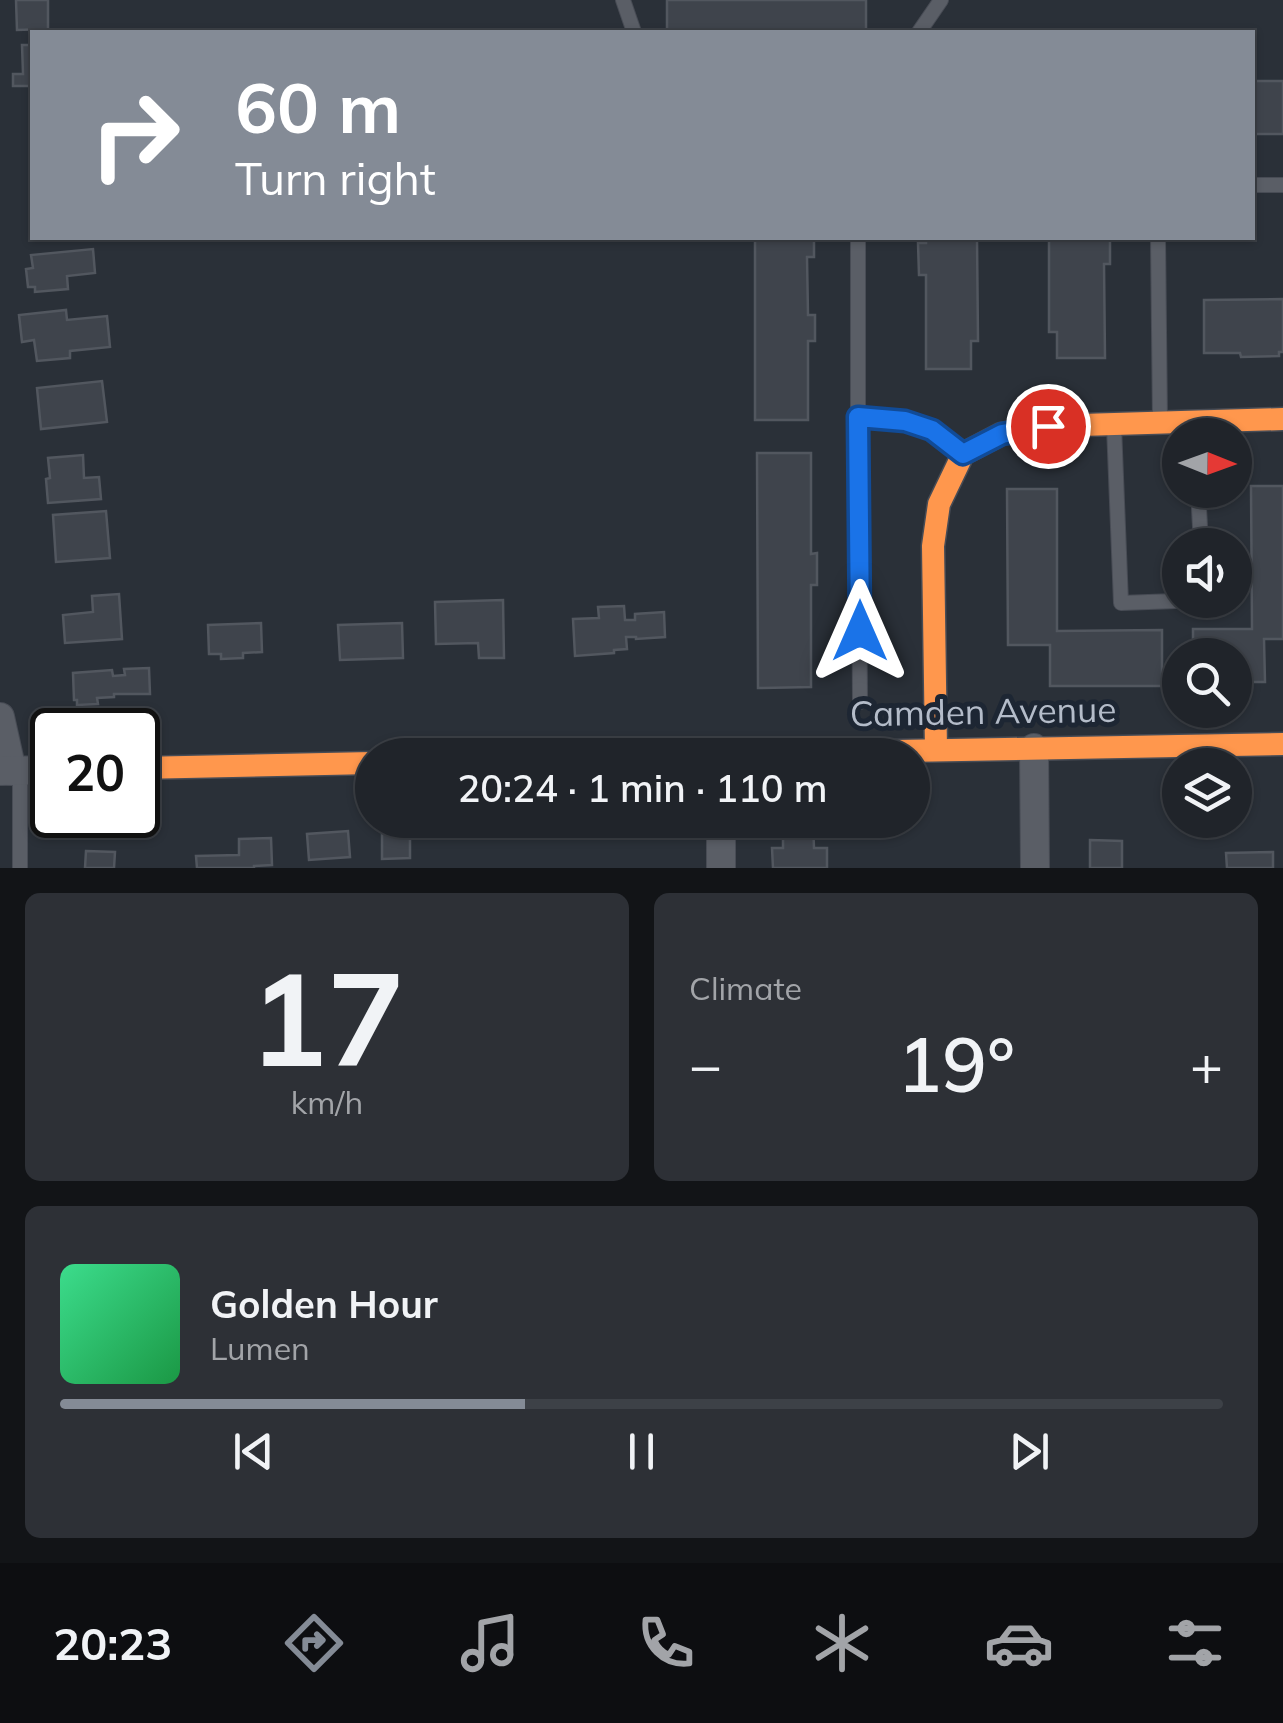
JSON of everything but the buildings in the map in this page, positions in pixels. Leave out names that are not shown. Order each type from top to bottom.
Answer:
[{"type":"street","points":[[1252,423],[1283,420]]},
{"type":"street","points":[[936,750],[933,546],[939,504],[963,454],[1002,434],[1048,426],[1160,422]]},
{"type":"street","points":[[0,717],[11,771]]},
{"type":"street","name":"Camden Avenue","points":[[930,750],[1283,744]]},
{"type":"street","points":[[1034,748],[1035,868]]},
{"type":"street","points":[[160,767],[355,762]]},
{"type":"street","points":[[721,838],[721,868]]},
{"type":"lane","points":[[623,0],[633,30]]},
{"type":"lane","points":[[920,30],[941,0]]},
{"type":"lane","points":[[1255,185],[1283,185]]},
{"type":"lane","points":[[858,240],[860,702]]},
{"type":"lane","points":[[1158,240],[1160,422]]},
{"type":"lane","points":[[858,417],[905,421],[932,430],[963,454]]},
{"type":"lane","points":[[1114,424],[1121,603],[1162,601]]},
{"type":"lane","points":[[11,771],[20,868]]},
{"type":"traffic: slow","points":[[936,750],[933,546],[939,504],[963,454],[1001,434],[1048,426],[1283,419]]},
{"type":"traffic: slow","points":[[930,750],[1283,744]]},
{"type":"traffic: slow","points":[[160,768],[355,763]]},
{"type":"route","points":[[860,631],[858,417],[905,421],[932,430],[963,454],[1002,434],[1048,426]]}]
